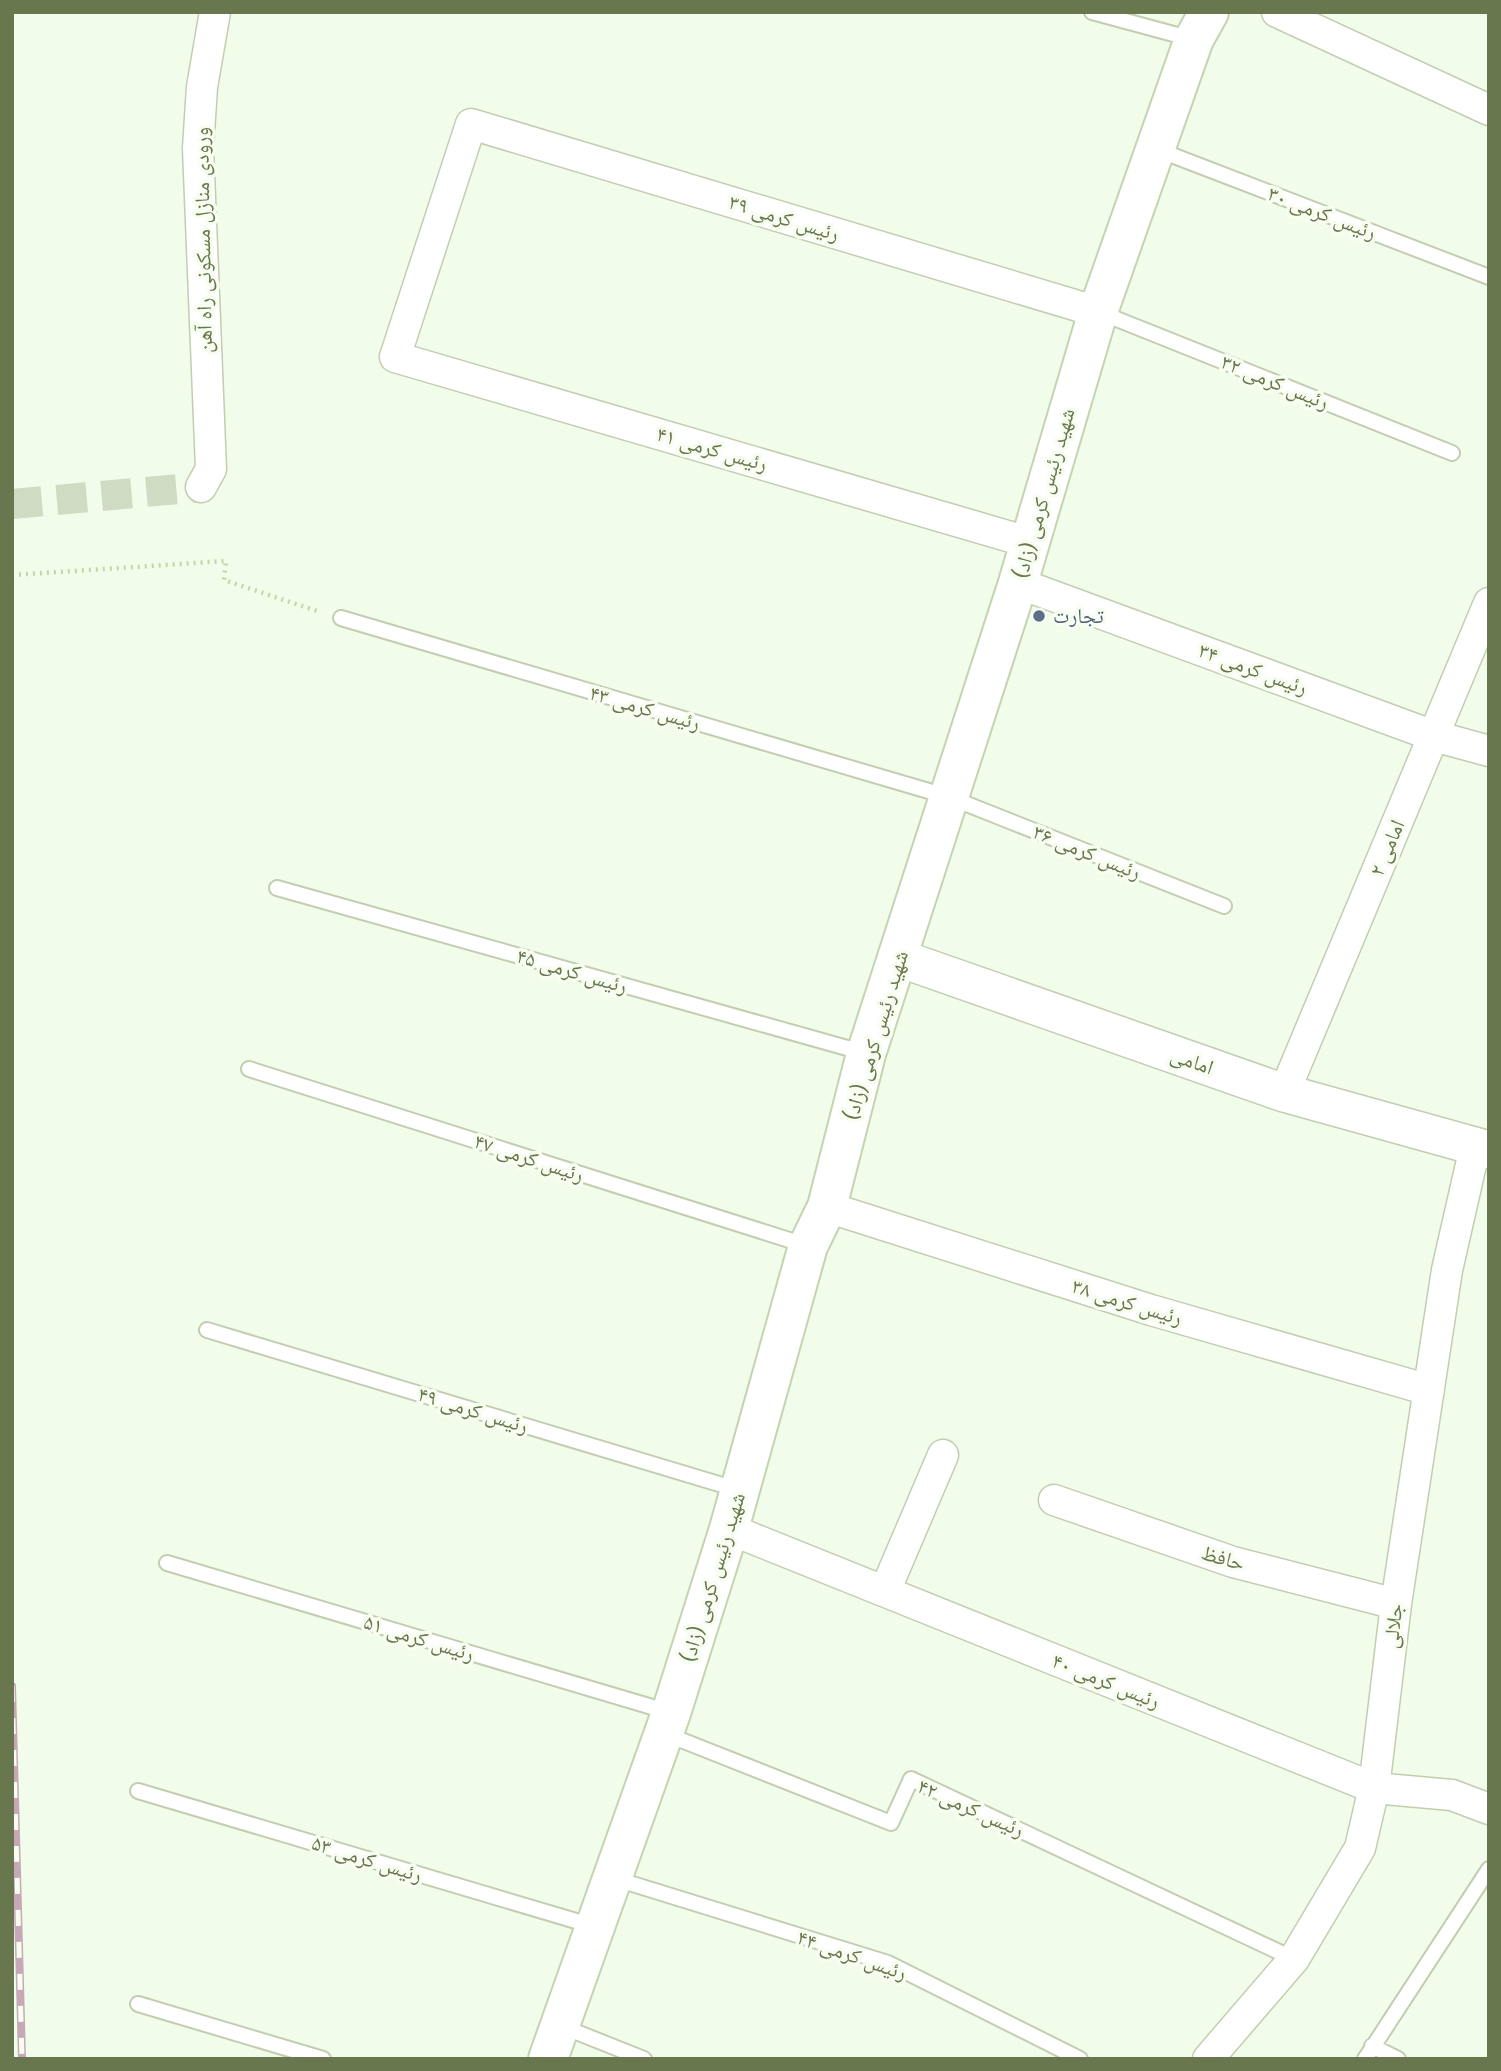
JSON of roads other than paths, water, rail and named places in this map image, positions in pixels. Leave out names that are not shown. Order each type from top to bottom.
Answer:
[{"type":"main road","name":"شهید رئیس کرمی (زاد)","points":[[553,2042],[668,1723],[729,1529],[808,1246],[827,1207],[866,1054],[1018,583],[1098,312],[1201,26]]},
{"type":"street","name":"ورودی منازل مسکونی راه آهن","points":[[206,478],[198,148],[202,87],[215,12]]},
{"type":"street","points":[[1277,12],[1489,110]]},
{"type":"street","name":"رئیس کرمی ۳۹","points":[[395,357],[471,124],[1098,312]]},
{"type":"street","name":"رئیس کرمی ۴۱","points":[[395,357],[1028,542]]},
{"type":"street","name":"رئیس کرمی ۳۴","points":[[1018,583],[1434,736],[1489,751]]},
{"type":"street","name":"امامی ۲","points":[[1284,1093],[1489,603]]},
{"type":"street","name":"امامی","points":[[899,958],[1284,1093],[1482,1148]]},
{"type":"street","name":"جلالی","points":[[1208,2059],[1294,1959],[1360,1848],[1374,1788],[1396,1604],[1447,1270],[1482,1148]]},
{"type":"street","name":"رئیس کرمی ۳۸","points":[[827,1207],[1151,1310],[1429,1390]]},
{"type":"street","points":[[885,1591],[943,1455]]},
{"type":"street","name":"حافظ","points":[[1054,1500],[1233,1562],[1396,1604]]},
{"type":"street","name":"رئیس کرمی ۴۰","points":[[729,1529],[1374,1788],[1452,1795],[1489,1809]]},
{"type":"lane","points":[[1092,12],[1201,26]]},
{"type":"lane","name":"رئیس کرمی ۳۰","points":[[1155,149],[1489,277]]},
{"type":"lane","name":"رئیس کرمی ۳۲","points":[[1098,312],[1452,453]]},
{"type":"lane","name":"رئیس کرمی ۴۳","points":[[341,618],[949,797]]},
{"type":"lane","name":"رئیس کرمی ۳۶","points":[[949,797],[1224,906]]},
{"type":"lane","name":"رئیس کرمی ۴۵","points":[[276,888],[866,1054]]},
{"type":"lane","name":"رئیس کرمی ۴۷","points":[[249,1069],[808,1246]]},
{"type":"lane","name":"رئیس کرمی ۴۹","points":[[207,1330],[740,1490]]},
{"type":"lane","name":"رئیس کرمی ۵۱","points":[[167,1563],[668,1723]]},
{"type":"lane","name":"رئیس کرمی ۴۲","points":[[668,1723],[891,1823],[911,1779],[1294,1959]]},
{"type":"lane","name":"رئیس کرمی ۵۳","points":[[138,1791],[596,1927]]},
{"type":"lane","points":[[1398,2059],[1368,2053],[1489,1869]]},
{"type":"lane","name":"رئیس کرمی ۴۴","points":[[613,1878],[888,1963],[1080,2059]]},
{"type":"lane","points":[[138,2004],[323,2059]]},
{"type":"lane","points":[[553,2042],[644,2059]]},
{"type":"tunnel","points":[[12,504],[201,487]]},
{"type":"railway","points":[[12,1686],[22,2059]]},
{"type":"place","name":"تجارت","points":[[1039,616]]}]
